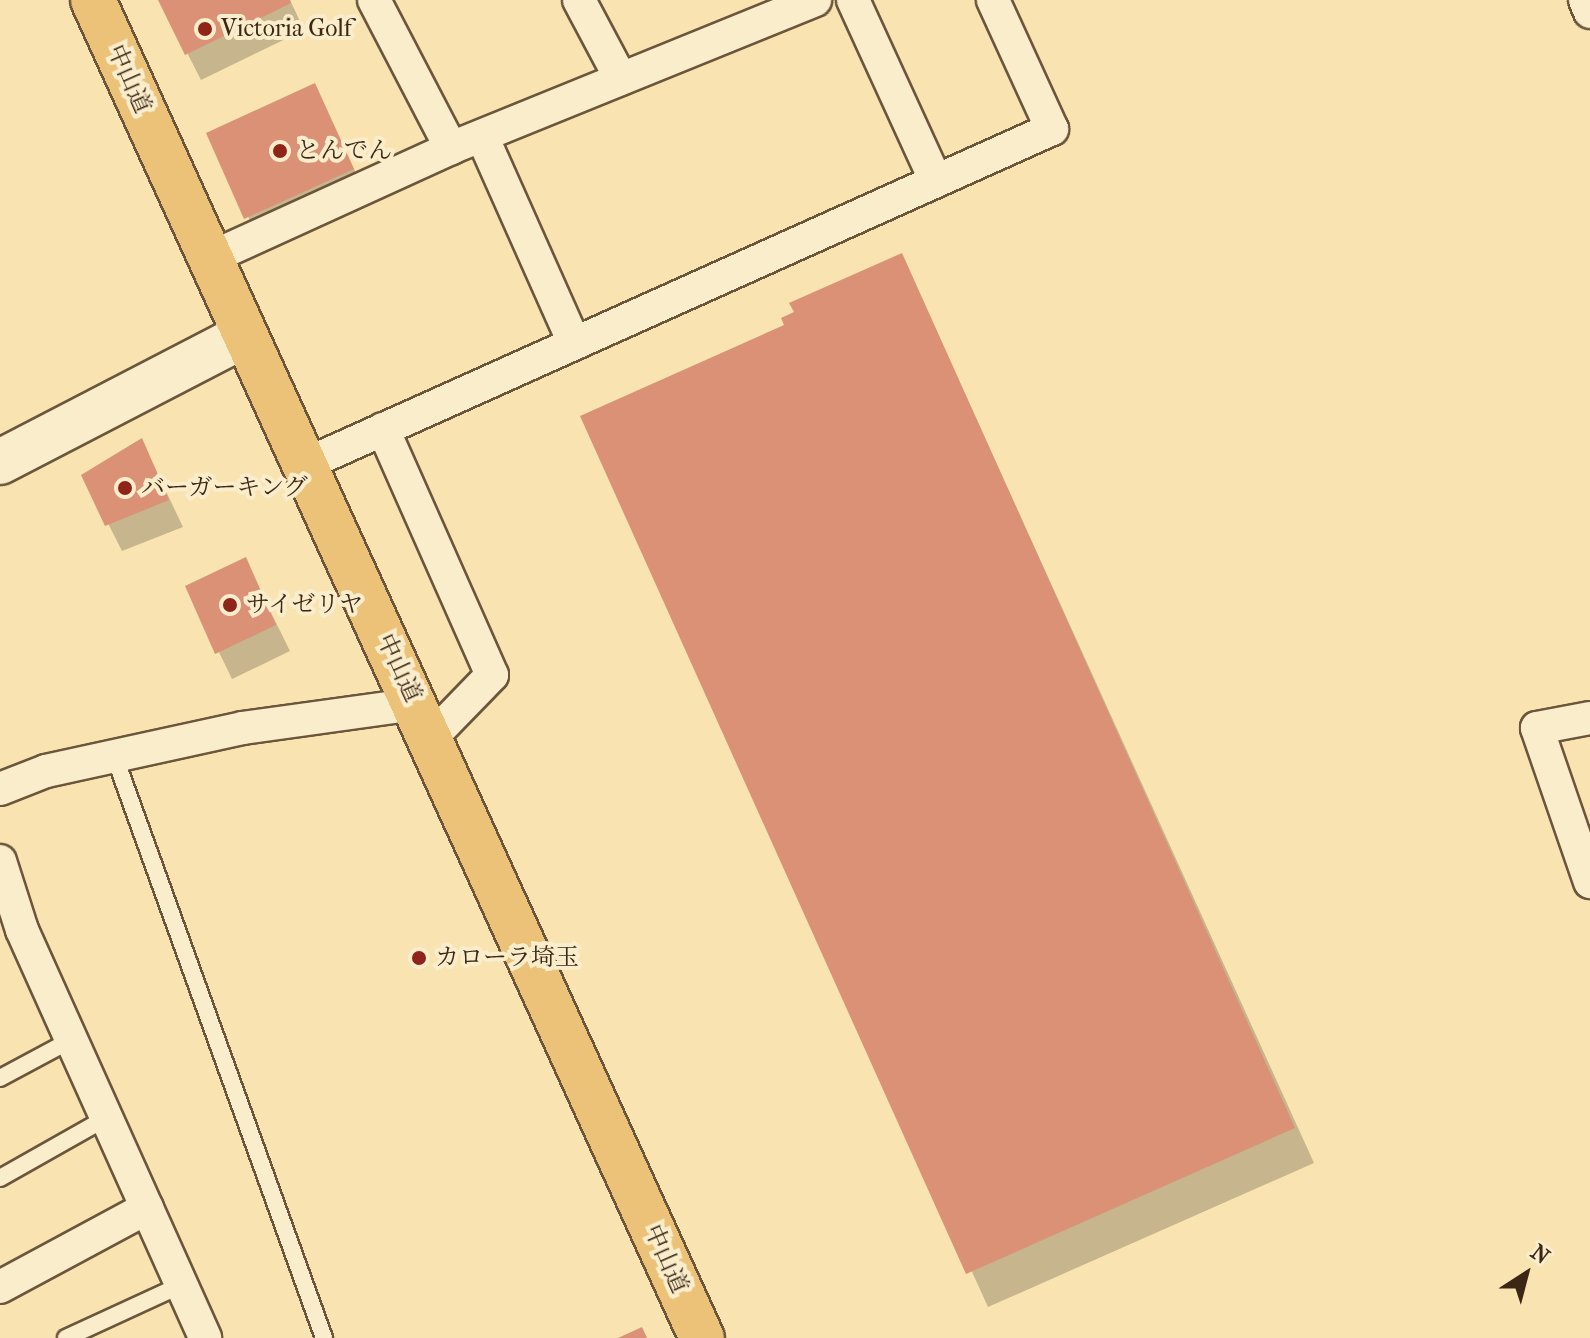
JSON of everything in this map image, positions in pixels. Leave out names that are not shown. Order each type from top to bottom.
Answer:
[{"type":"highway","name":"中山道","points":[[93,0],[243,336],[423,721],[702,1338]]},
{"type":"street","points":[[374,0],[451,148]]},
{"type":"street","points":[[579,0],[621,79]]},
{"type":"street","points":[[853,0],[936,181]]},
{"type":"street","points":[[304,465],[1052,129],[993,0]]},
{"type":"street","points":[[1585,0],[1590,12]]},
{"type":"street","points":[[210,258],[451,148],[796,3]]},
{"type":"street","points":[[482,136],[574,343]]},
{"type":"street","points":[[0,462],[243,336]]},
{"type":"street","points":[[0,789],[114,755],[423,721],[492,675],[383,429]]},
{"type":"street","points":[[1589,877],[1537,728],[1590,718]]},
{"type":"street","points":[[0,861],[11,935],[71,1040],[205,1338]]},
{"type":"street","points":[[0,1287],[147,1208]]},
{"type":"lane","points":[[114,755],[324,1338]]},
{"type":"lane","points":[[0,1078],[71,1040]]},
{"type":"lane","points":[[0,1178],[106,1118]]},
{"type":"lane","points":[[66,1338],[181,1285]]},
{"type":"building","name":"Victoria Golf","points":[[158,0],[290,0],[291,3],[185,55]]},
{"type":"building","name":"とんでん","points":[[315,83],[354,169],[244,219],[206,133]]},
{"type":"building","points":[[902,253],[1295,1128],[966,1274],[580,416],[784,325],[781,318],[794,312],[789,303]]},
{"type":"building","name":"バーガーキング","points":[[142,438],[169,500],[105,526],[81,475]]},
{"type":"building","name":"サイゼリヤ","points":[[246,557],[276,625],[215,654],[185,586]]},
{"type":"building","points":[[642,1327],[647,1338],[618,1338]]},
{"type":"place","name":"Victoria Golf","points":[[205,29]]},
{"type":"place","name":"とんでん","points":[[280,151]]},
{"type":"place","name":"バーガーキング","points":[[125,488]]},
{"type":"place","name":"サイゼリヤ","points":[[230,605]]},
{"type":"place","name":"カローラ埼玉","points":[[419,958]]}]
